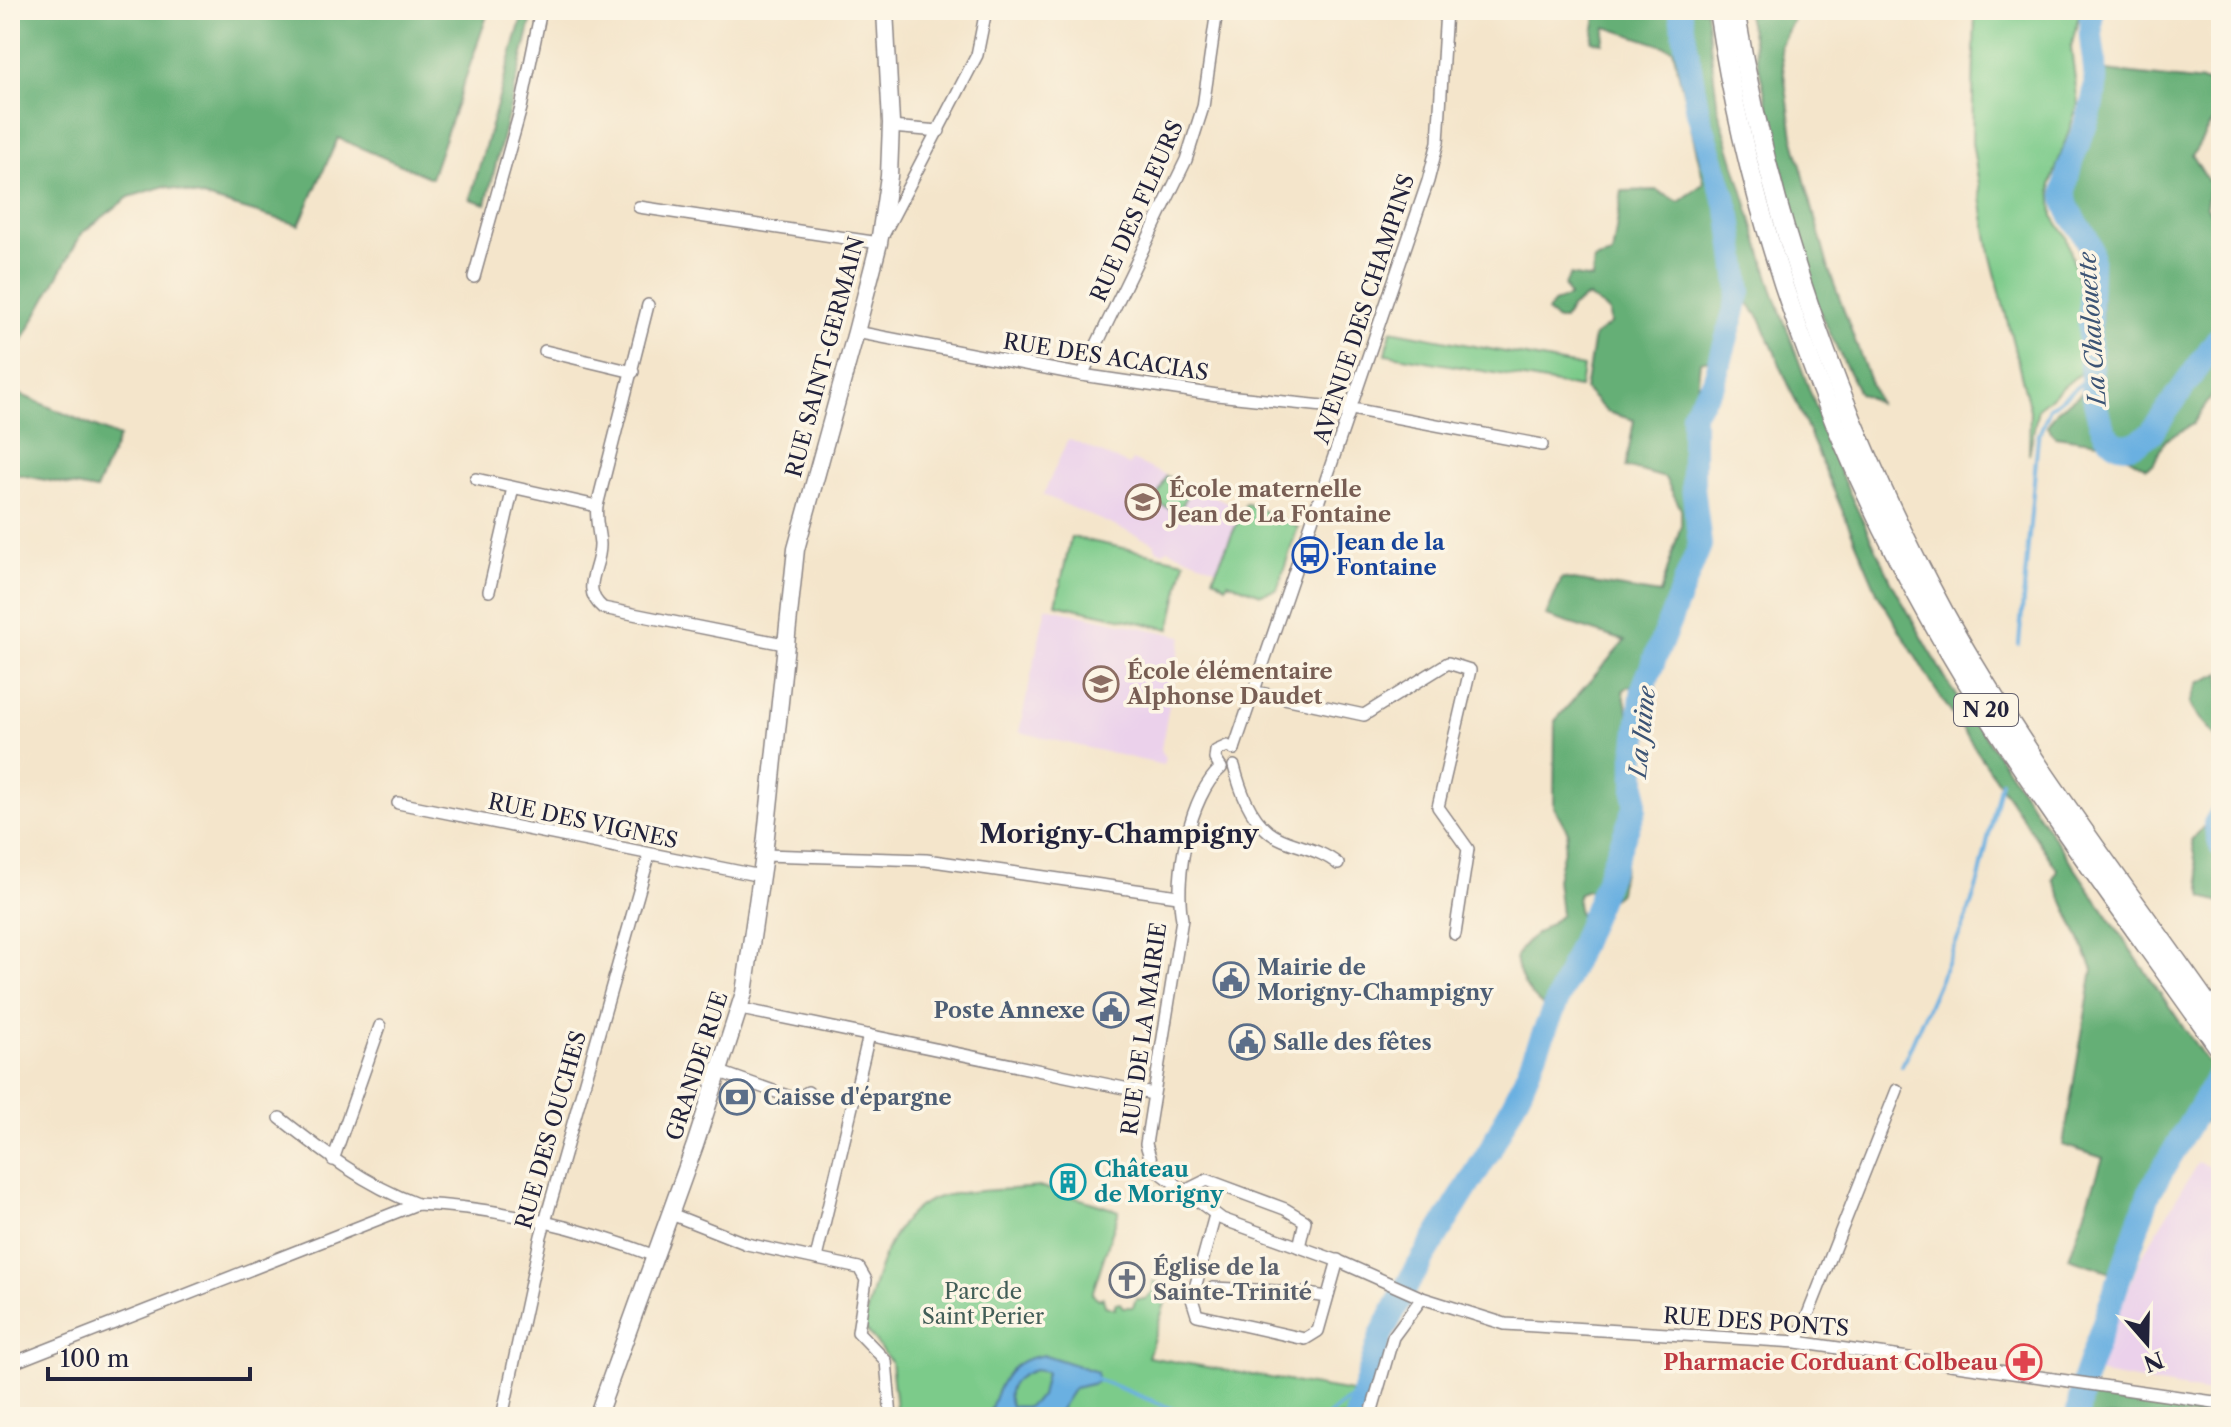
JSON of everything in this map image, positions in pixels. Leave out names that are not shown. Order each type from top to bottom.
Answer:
[{"type":"main road","name":"RUE SAINT-GERMAIN","points":[[778,713],[796,549],[879,243],[889,176],[891,127],[885,10]]},
{"type":"main road","name":"N 20","points":[[1718,10],[1740,124],[1765,221],[1802,338],[1861,485],[1933,624],[2002,736],[2221,1051]]},
{"type":"main road","name":"N 20","points":[[1735,10],[1754,112],[1780,215],[1817,332],[1874,476],[1945,613],[2013,725],[2221,1023]]},
{"type":"main road","name":"GRANDE RUE","points":[[597,1417],[741,1009],[764,855],[778,713]]},
{"type":"street","points":[[474,277],[521,108],[541,10]]},
{"type":"street","points":[[639,207],[879,243],[977,55],[986,10]]},
{"type":"street","name":"RUE DES FLEURS","points":[[1082,375],[1186,160],[1203,107],[1217,10]]},
{"type":"street","name":"AVENUE DES CHAMPINS","points":[[1234,749],[1428,181],[1438,142],[1446,10]]},
{"type":"street","points":[[891,127],[939,131]]},
{"type":"street","points":[[648,305],[597,506],[595,520],[600,544],[590,589],[593,599],[603,608],[784,644]]},
{"type":"street","name":"RUE DES ACACIAS","points":[[856,332],[1082,375],[1217,395],[1352,409],[1542,445]]},
{"type":"street","points":[[545,351],[633,372]]},
{"type":"street","points":[[476,479],[597,506]]},
{"type":"street","points":[[489,591],[513,488]]},
{"type":"street","points":[[1256,692],[1364,715],[1448,663],[1470,670],[1438,807],[1468,849],[1455,934]]},
{"type":"street","points":[[764,855],[926,860],[1178,896],[1201,791],[1228,767],[1237,759],[1234,749],[1227,746],[1216,751],[1215,759],[1228,767],[1243,797],[1270,833],[1323,852],[1338,864]]},
{"type":"street","name":"RUE DES VIGNES","points":[[398,803],[649,856],[761,876]]},
{"type":"street","name":"RUE DES OUCHES","points":[[502,1417],[546,1223],[649,856]]},
{"type":"street","name":"RUE DE LA MAIRIE","points":[[1153,1167],[1146,1144],[1182,919],[1178,896]]},
{"type":"street","points":[[741,1009],[1153,1094]]},
{"type":"street","points":[[333,1160],[380,1026]]},
{"type":"street","points":[[816,1258],[869,1035]]},
{"type":"street","points":[[720,1072],[796,1099],[808,1092]]},
{"type":"street","points":[[1797,1342],[1897,1090]]},
{"type":"street","points":[[280,1118],[333,1160],[390,1194],[417,1204],[462,1206],[546,1223],[655,1256]]},
{"type":"street","name":"RUE DES PONTS","points":[[1153,1167],[1215,1215],[1338,1260],[1419,1296],[1505,1324],[1797,1342],[2221,1403]]},
{"type":"street","points":[[1183,1192],[1207,1180],[1285,1209],[1305,1221],[1299,1247]]},
{"type":"street","points":[[10,1364],[417,1204]]},
{"type":"street","points":[[671,1214],[747,1244],[859,1268],[866,1280],[858,1332],[886,1361],[891,1417]]},
{"type":"street","points":[[1215,1215],[1192,1299],[1197,1315],[1305,1339],[1318,1331],[1338,1260]]},
{"type":"street","points":[[1213,1288],[1327,1297]]},
{"type":"street","points":[[1370,1417],[1393,1337],[1419,1296]]},
{"type":"shaded area","name":"École maternelle Jean de La Fontaine","points":[[1068,439],[1129,465],[1132,460],[1243,509],[1217,569],[1168,549],[1163,552],[1156,549],[1154,543],[1043,495]]},
{"type":"shaded area","name":"École élémentaire Alphonse Daudet","points":[[1046,607],[1182,636],[1161,749],[1165,758],[1163,765],[1019,732]]},
{"type":"shaded area","points":[[2198,1162],[2221,1171],[2221,1395],[2097,1373],[2140,1259]]},
{"type":"green space","points":[[10,10],[489,10],[431,178],[338,138],[299,225],[165,186],[129,197],[82,233],[10,363]]},
{"type":"green space","points":[[524,10],[534,10],[486,204],[470,199]]},
{"type":"green space","points":[[1597,10],[1637,15],[1640,10],[1706,10],[1718,109],[1772,288],[1840,473],[1892,583],[1945,678],[2221,1082],[2221,1130],[2208,1121],[2172,1132],[2128,1278],[2069,1258],[2103,1158],[2063,1145],[2093,969],[2053,879],[2057,869],[1935,689],[1878,594],[1761,320],[1745,299],[1728,320],[1715,358],[1700,361],[1696,401],[1686,428],[1687,480],[1695,540],[1673,604],[1676,621],[1653,687],[1647,694],[1629,686],[1623,691],[1640,760],[1643,788],[1640,814],[1619,893],[1606,904],[1588,890],[1579,893],[1577,905],[1585,936],[1584,948],[1576,970],[1552,998],[1542,1005],[1531,995],[1521,977],[1516,956],[1526,942],[1561,915],[1557,879],[1568,832],[1554,807],[1555,721],[1625,641],[1546,616],[1562,578],[1660,594],[1681,525],[1681,509],[1665,478],[1626,467],[1634,420],[1607,412],[1585,390],[1594,336],[1610,324],[1609,312],[1588,296],[1571,308],[1564,320],[1557,320],[1547,312],[1553,303],[1569,297],[1564,285],[1570,275],[1592,279],[1594,260],[1612,255],[1622,191],[1656,190],[1679,202],[1704,183],[1673,49],[1606,27],[1603,43],[1592,41]]},
{"type":"green space","points":[[1746,10],[1798,10],[1780,46],[1793,136],[1829,270],[1878,403],[1859,393],[1819,311],[1794,222]]},
{"type":"green space","points":[[1975,10],[2080,10],[2071,48],[2078,104],[2051,184],[2053,216],[2066,236],[2080,285],[2080,373],[2038,408],[2029,454],[2030,410],[1990,253],[1972,142]]},
{"type":"green space","points":[[2106,71],[2221,84],[2221,113],[2192,155],[2210,184],[2206,207],[2221,228],[2221,383],[2193,424],[2164,441],[2154,463],[2146,468],[2105,443],[2055,436],[2047,426],[2057,411],[2099,380],[2102,314],[2098,264],[2095,249],[2075,202],[2072,185]]},
{"type":"green space","points":[[1391,330],[1583,367],[1580,388],[1386,354]]},
{"type":"green space","points":[[10,390],[119,437],[96,490],[10,473]]},
{"type":"green space","points":[[1166,476],[1191,487],[1179,513],[1155,502]]},
{"type":"green space","points":[[1246,503],[1298,527],[1277,590],[1261,594],[1228,582],[1226,586],[1213,577]]},
{"type":"green space","points":[[1071,537],[1185,561],[1170,629],[1056,604]]},
{"type":"green space","points":[[2221,673],[2221,747],[2190,703],[2198,683]]},
{"type":"green space","points":[[2221,809],[2221,902],[2203,897],[2191,840]]},
{"type":"green space","name":"Parc de Saint Perier","points":[[1042,1187],[1119,1211],[1092,1294],[1099,1299],[1103,1297],[1105,1306],[1115,1309],[1115,1304],[1120,1303],[1123,1307],[1133,1307],[1136,1299],[1145,1299],[1153,1292],[1153,1281],[1170,1287],[1148,1357],[1369,1395],[1363,1417],[897,1417],[891,1362],[863,1326],[879,1268],[897,1231],[909,1215],[925,1203],[943,1196]]},
{"type":"green space","points":[[2092,1393],[2221,1414],[2221,1417],[2087,1417]]},
{"type":"water","points":[[1045,1355],[1097,1372],[1096,1383],[1074,1388],[1055,1417],[988,1417],[1006,1375],[1032,1357]],"holes":[[[1035,1370],[1046,1372],[1041,1396],[1027,1407],[1011,1406],[1010,1388],[1017,1379]]]},
{"type":"waterway","name":"La Juine","points":[[1356,1417],[1381,1335],[1411,1278],[1490,1150],[1521,1088],[1597,905],[1635,808],[1635,754],[1643,688],[1700,545],[1693,487],[1693,413],[1714,382],[1740,292],[1730,216],[1698,112],[1680,10]]},
{"type":"waterway","name":"La Chalouette","points":[[2092,10],[2095,88],[2070,166],[2065,193],[2068,209],[2090,245],[2092,380],[2098,413],[2109,437],[2126,446],[2151,433],[2221,334]]},
{"type":"waterway","points":[[2019,644],[2038,437],[2050,408],[2092,375]]},
{"type":"waterway","points":[[1902,1066],[1967,917],[1979,879],[2001,781]]},
{"type":"waterway","name":"La Chalouette","points":[[2221,814],[2215,824],[2221,846]]},
{"type":"waterway","name":"La Chalouette","points":[[2077,1417],[2083,1382],[2150,1191],[2218,1076]]},
{"type":"waterway","points":[[1092,1377],[1193,1417]]},
{"type":"waterway","points":[[1326,1417],[1365,1387]]},
{"type":"place","name":"École maternelle Jean de La Fontaine","points":[[1143,502]]},
{"type":"place","name":"Jean de la Fontaine","points":[[1310,555]]},
{"type":"place","name":"École élémentaire Alphonse Daudet","points":[[1101,684]]},
{"type":"place","name":"Mairie de Morigny-Champigny","points":[[1231,980]]},
{"type":"place","name":"Poste Annexe","points":[[1111,1010]]},
{"type":"place","name":"Salle des fêtes","points":[[1247,1042]]},
{"type":"place","name":"Caisse d'épargne","points":[[737,1097]]},
{"type":"place","name":"Château de Morigny","points":[[1068,1182]]},
{"type":"place","name":"Église de la Sainte-Trinité","points":[[1127,1280]]},
{"type":"place","name":"Pharmacie Corduant Colbeau","points":[[2024,1362]]},
{"type":"district","name":"Morigny-Champigny","points":[[1119,834]]}]
